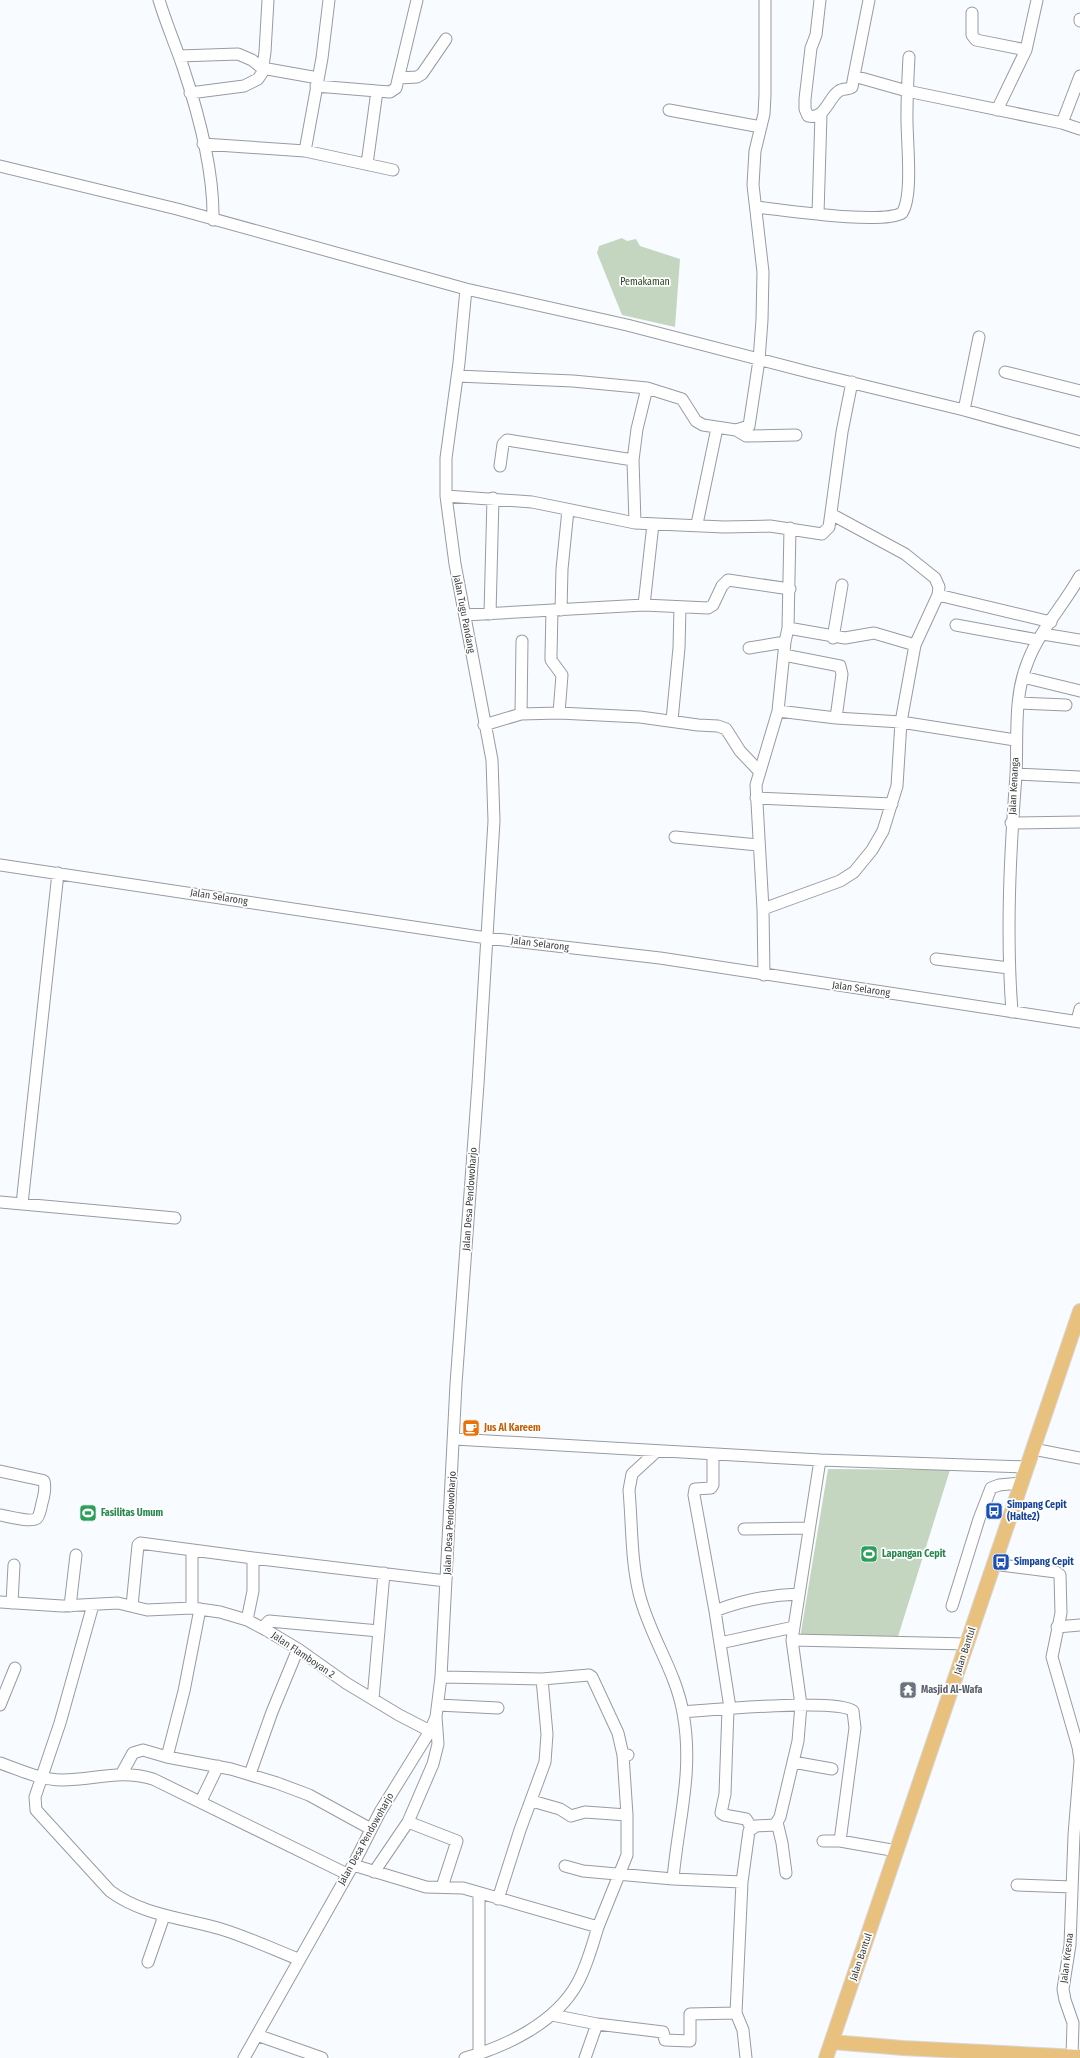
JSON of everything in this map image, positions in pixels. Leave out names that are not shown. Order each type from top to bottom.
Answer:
[{"type":"main road","name":"Jalan Bantul","points":[[827,2058],[968,1644],[993,1564],[1080,1311]]},
{"type":"main road","points":[[840,2018],[844,2035],[860,2045]]},
{"type":"main road","points":[[832,2042],[860,2045],[1076,2057]]},
{"type":"main road","points":[[827,2058],[844,2047],[860,2045]]},
{"type":"street","points":[[159,0],[166,24],[179,56],[203,144],[213,198],[213,220]]},
{"type":"street","points":[[190,93],[252,84],[262,73],[268,0]]},
{"type":"street","points":[[305,151],[329,0]]},
{"type":"street","points":[[179,56],[238,54],[252,60],[262,68],[317,82],[390,92],[396,88],[399,78],[417,0]]},
{"type":"street","points":[[457,376],[573,381],[647,388],[678,397],[685,403],[699,423],[717,428],[736,430],[745,428],[750,421],[759,360],[763,272],[753,185],[754,165],[765,95],[765,0]]},
{"type":"street","points":[[820,0],[816,35],[811,48],[805,99],[805,109],[808,116],[816,117],[821,114],[839,91],[852,87],[869,0]]},
{"type":"street","points":[[997,110],[1026,50],[1037,0]]},
{"type":"street","points":[[972,13],[972,35],[976,40],[1026,50]]},
{"type":"street","points":[[399,78],[414,77],[422,74],[446,39]]},
{"type":"street","points":[[756,207],[857,217],[891,218],[902,213],[907,203],[908,186],[907,91],[909,57]]},
{"type":"street","points":[[854,76],[907,91],[1062,123],[1080,129]]},
{"type":"street","points":[[1062,123],[1080,76]]},
{"type":"street","points":[[367,164],[377,91]]},
{"type":"street","points":[[669,110],[761,128]]},
{"type":"street","points":[[818,214],[821,114]]},
{"type":"street","points":[[203,144],[305,151],[393,170]]},
{"type":"street","points":[[0,166],[213,220],[466,289],[627,325],[759,360],[964,410],[1080,442]]},
{"type":"street","name":"Jalan Tugu Pandang","points":[[466,289],[457,376],[446,458],[446,496],[455,564],[484,725],[492,760],[494,788],[487,938]]},
{"type":"street","points":[[964,410],[979,337]]},
{"type":"street","points":[[1005,372],[1080,391]]},
{"type":"street","points":[[446,496],[493,498],[532,502],[635,523],[790,528],[822,534],[828,530],[842,432],[852,382]]},
{"type":"street","points":[[635,523],[633,460],[637,429],[647,388]]},
{"type":"street","points":[[697,524],[717,428]]},
{"type":"street","points":[[736,430],[746,436],[796,436]]},
{"type":"street","points":[[500,466],[502,444],[507,440],[633,460]]},
{"type":"street","points":[[490,614],[493,498]]},
{"type":"street","points":[[559,713],[562,675],[551,660],[551,655],[568,510]]},
{"type":"street","points":[[762,909],[840,881],[854,872],[872,850],[884,831],[897,786],[900,722],[915,645],[938,595],[939,586],[935,578],[905,554],[831,514]]},
{"type":"street","points":[[644,605],[653,524]]},
{"type":"street","points":[[764,975],[756,785],[759,770],[778,711],[785,642],[788,628],[790,589],[790,528]]},
{"type":"street","name":"Jalan Kenanga","points":[[1012,1012],[1009,968],[1011,822],[1016,774],[1015,740],[1023,677],[1028,662],[1040,637],[1080,576]]},
{"type":"street","points":[[465,615],[644,605],[699,608],[713,605],[722,586],[728,580],[790,589]]},
{"type":"street","points":[[833,638],[842,584]]},
{"type":"street","points":[[938,595],[1050,622]]},
{"type":"street","points":[[672,720],[679,648],[680,606]]},
{"type":"street","points":[[956,624],[1040,637],[1080,640]]},
{"type":"street","points":[[788,628],[833,638],[844,638],[874,633],[915,645]]},
{"type":"street","points":[[521,714],[522,641]]},
{"type":"street","points":[[750,648],[785,642]]},
{"type":"street","points":[[784,655],[840,666],[842,674],[836,718]]},
{"type":"street","points":[[1023,677],[1080,691]]},
{"type":"street","points":[[1019,703],[1066,705]]},
{"type":"street","points":[[778,711],[836,718],[900,722],[1015,740]]},
{"type":"street","points":[[484,725],[521,714],[559,713],[640,716],[698,725],[723,727],[740,750],[759,770]]},
{"type":"street","points":[[1016,774],[1080,777]]},
{"type":"street","points":[[756,798],[892,804]]},
{"type":"street","points":[[1011,822],[1080,822]]},
{"type":"street","points":[[675,837],[758,845]]},
{"type":"street","name":"Jalan Selarong","points":[[0,865],[487,938],[660,958],[1079,1022]]},
{"type":"street","points":[[22,1204],[58,873]]},
{"type":"street","name":"Jalan Desa Pendowoharjo","points":[[244,2058],[371,1829],[430,1731],[436,1717],[441,1677],[455,1439],[457,1376],[487,938]]},
{"type":"street","points":[[936,959],[1009,968]]},
{"type":"street","points":[[1079,1022],[1080,1008]]},
{"type":"street","points":[[0,1202],[175,1218]]},
{"type":"street","points":[[455,1439],[820,1460],[1027,1467]]},
{"type":"street","points":[[1033,1449],[1080,1458]]},
{"type":"street","points":[[656,1451],[630,1477],[636,1574],[639,1594],[674,1682],[683,1712],[688,1768],[685,1800],[675,1849],[673,1879]]},
{"type":"street","points":[[713,1454],[713,1485],[711,1488],[695,1489],[694,1495],[715,1611],[729,1709],[725,1794],[722,1813],[724,1815],[746,1819],[751,1828]]},
{"type":"street","points":[[786,1873],[782,1843],[777,1822],[781,1813],[798,1741],[801,1705],[792,1640],[820,1460]]},
{"type":"street","points":[[0,1471],[41,1480],[44,1483],[38,1517],[30,1520],[0,1515]]},
{"type":"street","points":[[952,1606],[979,1518],[991,1488],[999,1485],[1021,1483]]},
{"type":"street","points":[[744,1529],[809,1528]]},
{"type":"street","points":[[132,1606],[139,1544],[142,1542],[253,1558],[446,1581]]},
{"type":"street","points":[[167,1757],[184,1691],[196,1608],[192,1550]]},
{"type":"street","points":[[70,1606],[76,1555]]},
{"type":"street","points":[[247,1620],[253,1591],[253,1558]]},
{"type":"street","name":"Jalan Kresna","points":[[993,1564],[1059,1574],[1061,1613],[1052,1657],[1078,1747],[1080,1761],[1070,1945],[1064,1989],[1065,2000],[1073,2023],[1076,2057]]},
{"type":"street","points":[[12,1603],[14,1565]]},
{"type":"street","points":[[373,1699],[384,1573]]},
{"type":"street","points":[[715,1611],[771,1596],[799,1594]]},
{"type":"street","name":"Jalan Flamboyan 2","points":[[0,1602],[70,1606],[118,1603],[147,1610],[196,1608],[220,1612],[247,1620],[298,1648],[333,1674],[373,1699],[430,1731]]},
{"type":"street","points":[[93,1605],[60,1723],[34,1802],[39,1816],[110,1891],[129,1903],[164,1916],[230,1932],[298,1959]]},
{"type":"street","points":[[266,1630],[266,1624],[270,1621],[379,1631]]},
{"type":"street","points":[[1057,1627],[1080,1626]]},
{"type":"street","points":[[720,1643],[794,1627]]},
{"type":"street","points":[[792,1640],[968,1644]]},
{"type":"street","points":[[250,1774],[272,1712],[298,1648]]},
{"type":"street","points":[[0,1705],[15,1668]]},
{"type":"street","points":[[441,1677],[542,1679],[584,1675],[592,1677],[618,1733],[626,1755],[627,1855],[598,1927],[588,1960],[576,1985],[552,2014],[519,2037],[479,2054],[465,2058]]},
{"type":"street","points":[[498,1899],[520,1830],[532,1801],[545,1762],[546,1714],[542,1679]]},
{"type":"street","points":[[438,1704],[498,1708]]},
{"type":"street","points":[[683,1712],[801,1705],[840,1707],[853,1711],[855,1728],[840,1841]]},
{"type":"street","points":[[374,1872],[408,1822],[434,1764],[438,1744],[436,1717]]},
{"type":"street","points":[[122,1773],[130,1756],[138,1751],[218,1766],[250,1774],[310,1795],[371,1829]]},
{"type":"street","points":[[793,1762],[832,1769]]},
{"type":"street","points":[[0,1763],[42,1777],[70,1779],[122,1773],[153,1778],[350,1869],[374,1872],[426,1887],[442,1886],[463,1888],[479,1894],[598,1927]]},
{"type":"street","points":[[201,1801],[218,1766]]},
{"type":"street","points":[[532,1801],[560,1809],[571,1816],[585,1812],[627,1815]]},
{"type":"street","points":[[408,1822],[457,1841],[442,1886]]},
{"type":"street","points":[[751,1828],[768,1826],[777,1822]]},
{"type":"street","points":[[746,2058],[743,2030],[736,2013],[742,1882],[749,1830],[751,1828]]},
{"type":"street","points":[[823,1841],[840,1841],[897,1851]]},
{"type":"street","points":[[565,1866],[583,1871],[673,1879],[742,1882]]},
{"type":"street","points":[[1017,1885],[1072,1887]]},
{"type":"street","points":[[479,1894],[479,2054]]},
{"type":"street","points":[[148,1962],[164,1916]]},
{"type":"street","points":[[552,2014],[597,2024],[659,2031],[663,2032],[665,2040],[690,2041],[690,2014],[736,2013]]},
{"type":"street","points":[[585,2058],[597,2024]]},
{"type":"street","points":[[257,2035],[322,2058]]},
{"type":"green space","name":"Pemakaman","points":[[622,238],[627,241],[636,239],[640,246],[680,259],[675,327],[622,315],[597,253],[599,246]]},
{"type":"green space","name":"Lapangan Cepit","points":[[828,1469],[950,1470],[896,1643],[800,1638]]},
{"type":"place","name":"Jus Al Kareem","points":[[471,1428]]},
{"type":"place","name":"Simpang Cepit (Halte2)","points":[[994,1511]]},
{"type":"place","name":"Fasilitas Umum","points":[[88,1513]]},
{"type":"place","name":"Lapangan Cepit","points":[[869,1554]]},
{"type":"place","name":"Simpang Cepit","points":[[1001,1562]]},
{"type":"place","name":"Masjid Al-Wafa","points":[[908,1690]]}]
